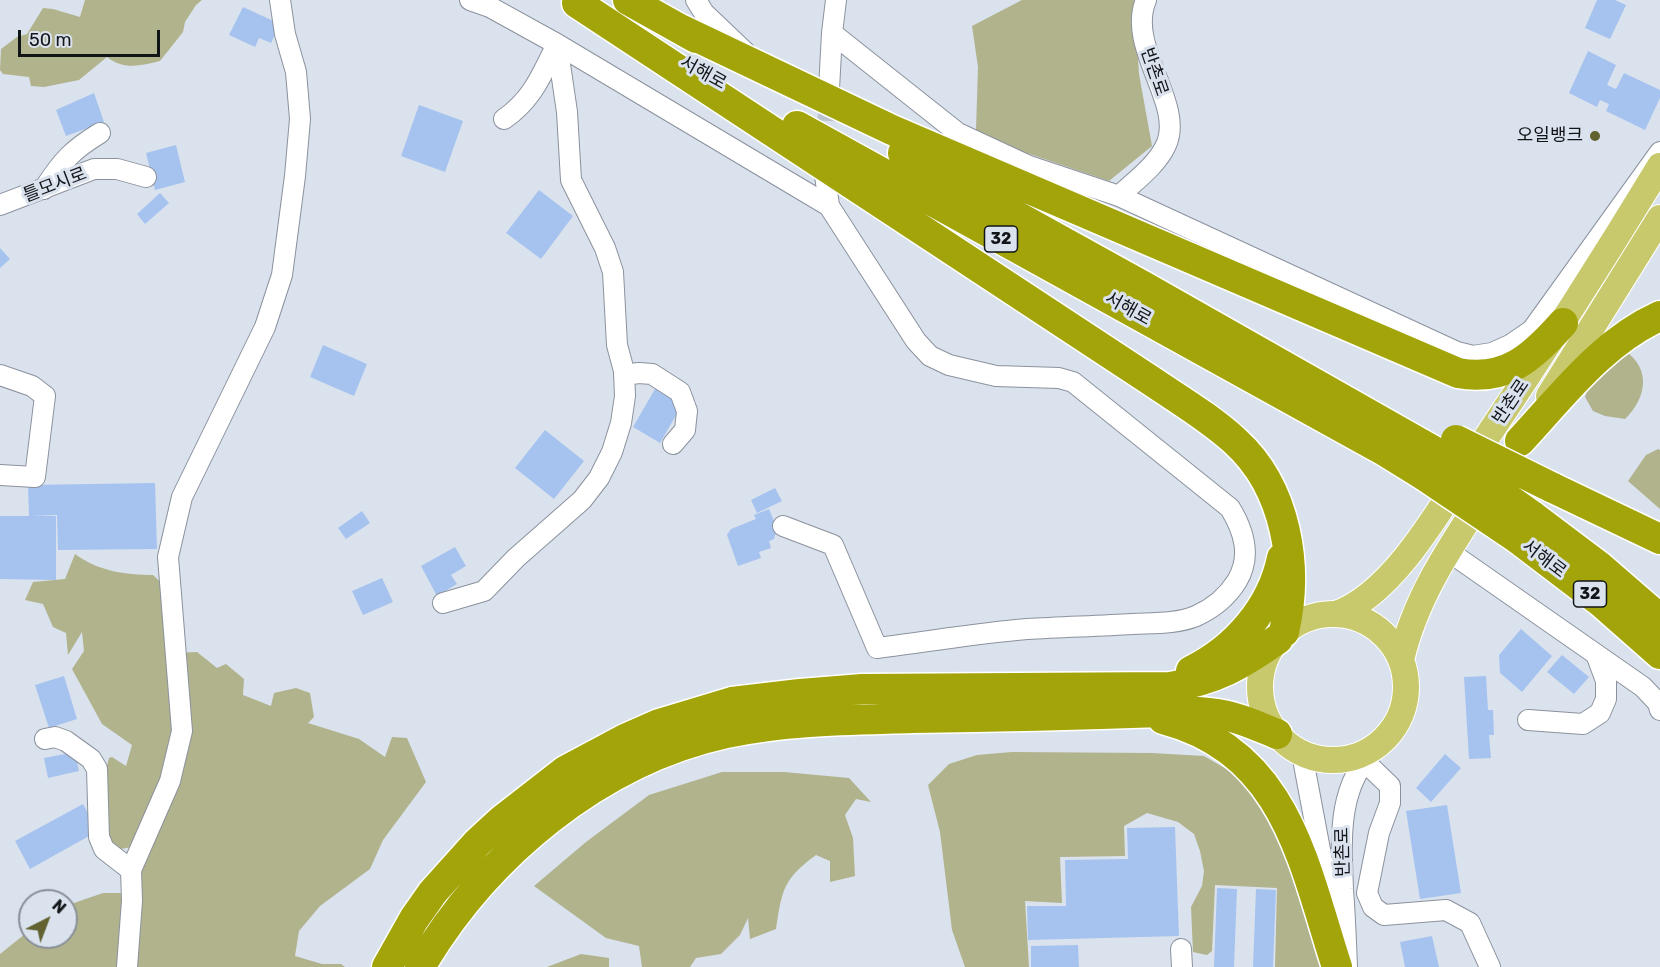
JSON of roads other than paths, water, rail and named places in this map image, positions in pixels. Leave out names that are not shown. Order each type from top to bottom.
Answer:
[{"type":"highway","name":"서해로","points":[[628,0],[1145,287],[1483,481],[1524,527],[1600,602],[1660,654]]},
{"type":"highway","name":"서해로","points":[[575,1],[1383,450],[1440,457]]},
{"type":"highway","points":[[420,967],[448,923],[499,864],[539,827],[562,810],[640,763],[692,742],[752,728],[819,721],[1138,700],[1170,687],[1216,677],[1245,662],[1281,635],[1288,610],[1290,561],[1282,519],[1260,471],[1235,441],[1212,422],[575,1]]},
{"type":"highway","points":[[678,28],[892,130],[1458,373],[1487,375],[1507,370],[1537,351],[1563,323]]},
{"type":"highway","points":[[1520,441],[1599,357],[1634,330],[1660,316]]},
{"type":"highway","points":[[1440,457],[1551,487],[1660,539]]},
{"type":"highway","points":[[1138,700],[1172,679],[1201,666],[1222,651],[1253,621],[1266,600],[1279,569],[1282,553],[1282,519]]},
{"type":"highway","name":"서해로","points":[[1524,527],[1600,567],[1660,619]]},
{"type":"highway","points":[[387,967],[414,919],[433,892],[477,843],[502,820],[565,771],[625,739],[660,724],[732,702],[781,695],[862,689],[1138,700],[1246,721],[1277,735]]},
{"type":"highway","points":[[1138,700],[1167,720],[1198,732],[1230,752],[1266,787],[1286,817],[1296,839],[1337,967]]},
{"type":"main road","name":"반촌로","points":[[1336,614],[1361,620],[1378,630],[1391,643],[1401,660],[1406,681],[1402,710],[1392,730],[1371,753],[1341,760],[1317,759],[1289,746],[1277,735],[1265,716],[1260,686],[1263,664],[1269,651],[1281,635],[1308,618],[1348,610],[1377,589],[1409,554],[1563,323],[1660,166]]},
{"type":"main road","name":"반촌로","points":[[1401,660],[1415,612],[1448,551],[1660,218]]},
{"type":"street","points":[[127,967],[132,901],[131,870],[170,781],[182,731],[168,557],[182,497],[265,327],[282,275],[292,206],[300,119],[296,72],[285,34],[280,0]]},
{"type":"street","points":[[470,0],[490,7],[557,44],[829,206]]},
{"type":"street","points":[[696,0],[704,14],[763,68]]},
{"type":"street","points":[[829,89],[836,0]]},
{"type":"street","name":"반촌로","points":[[1119,196],[1160,155],[1168,136],[1169,119],[1143,38],[1142,10],[1146,0]]},
{"type":"street","points":[[832,33],[958,133],[1029,166],[1119,196],[1457,352],[1473,356],[1492,353],[1510,345],[1538,323],[1660,152]]},
{"type":"street","points":[[504,119],[525,102],[532,93],[557,44]]},
{"type":"street","points":[[443,603],[484,591],[516,558],[582,500],[599,478],[612,452],[621,423],[625,396],[624,375],[617,345],[613,272],[601,240],[571,180],[567,112],[557,44]]},
{"type":"street","points":[[44,189],[76,147],[100,133]]},
{"type":"street","name":"틀모시로","points":[[0,205],[94,169],[117,169],[146,177]]},
{"type":"street","points":[[783,526],[833,545],[877,648],[1024,630],[1168,622],[1194,617],[1216,605],[1231,590],[1240,576],[1246,557],[1239,522],[1230,508],[1073,382],[1059,378],[996,376],[949,365],[930,356],[916,341],[829,206],[825,175]]},
{"type":"street","points":[[624,375],[652,374],[680,392],[687,411],[685,430],[673,444]]},
{"type":"street","points":[[0,375],[32,386],[45,396],[35,477],[0,475]]},
{"type":"street","points":[[1448,551],[1643,687],[1658,702],[1660,710]]},
{"type":"street","points":[[1528,720],[1583,724],[1600,713],[1606,699],[1606,681],[1596,654]]},
{"type":"street","points":[[45,739],[55,737],[66,741],[91,759],[97,769],[99,837],[104,849],[131,870]]},
{"type":"street","points":[[1371,753],[1390,786],[1390,803],[1380,833],[1367,893],[1373,907],[1384,915],[1446,910],[1470,923],[1490,967]]},
{"type":"street","name":"반촌로","points":[[1347,967],[1341,824],[1350,789],[1371,753]]},
{"type":"street","name":"반촌로","points":[[1302,754],[1342,967]]},
{"type":"tunnel","points":[[826,151],[829,91]]},
{"type":"place","name":"오일뱅크","points":[[1595,136]]}]
